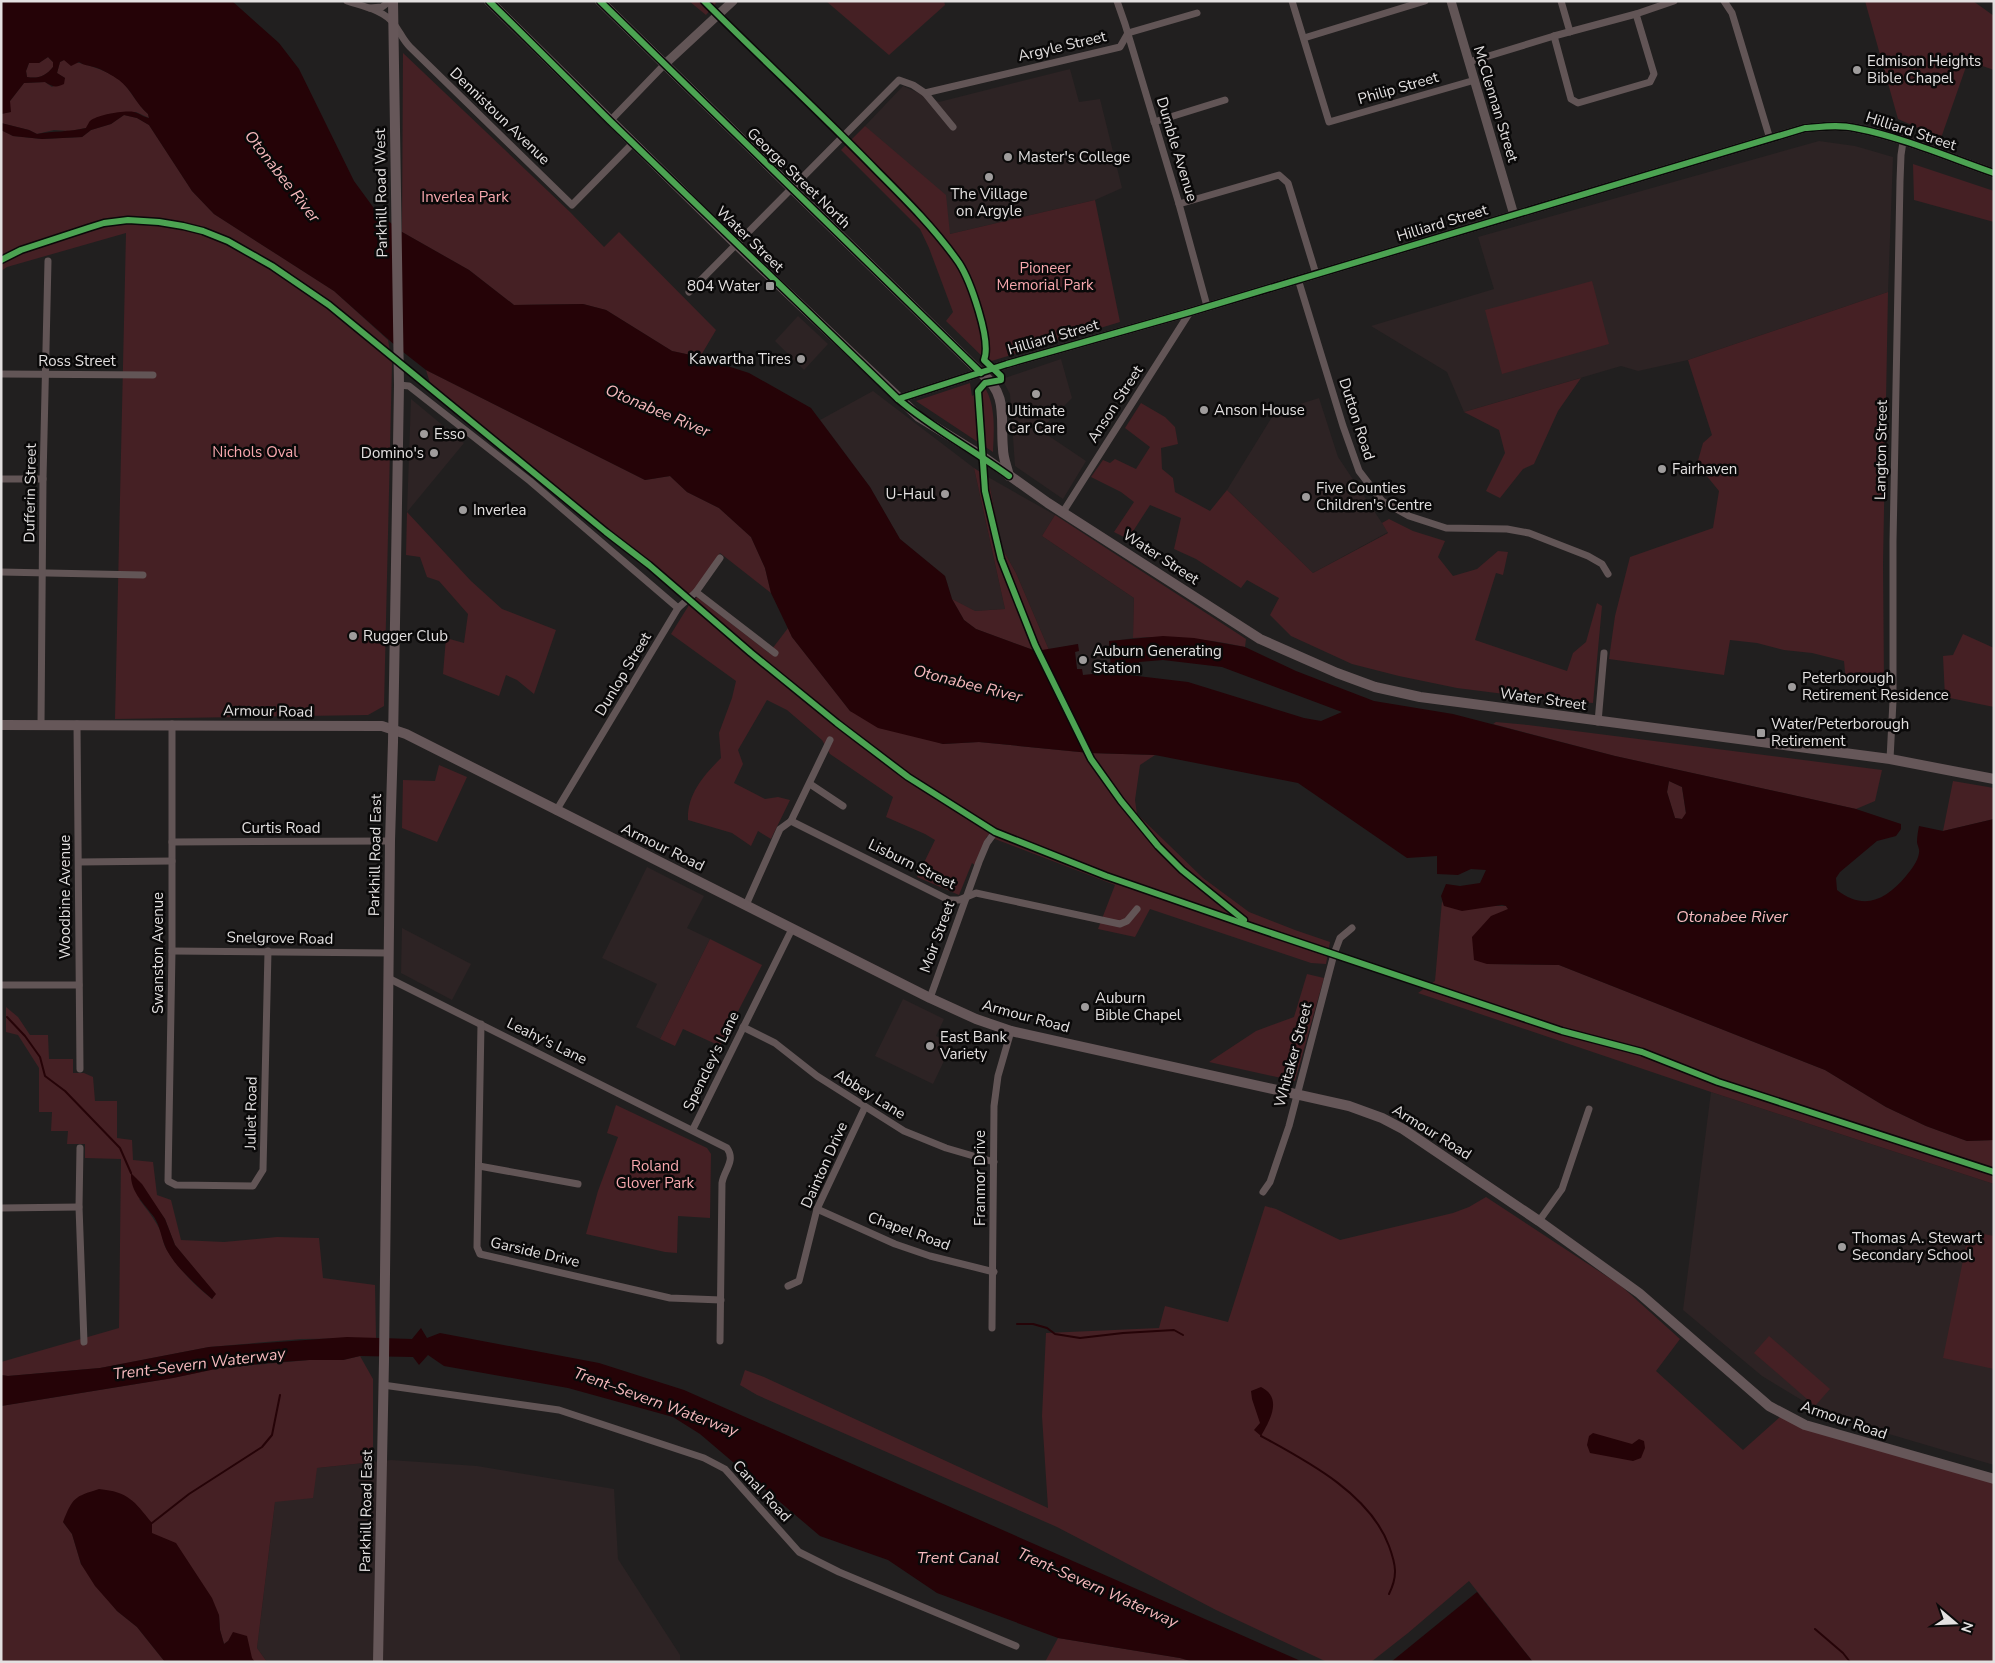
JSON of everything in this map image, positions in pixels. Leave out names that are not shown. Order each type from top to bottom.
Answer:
[{"type":"main road","name":"Parkhill Road West","points":[[392,1],[399,385]]},
{"type":"main road","name":"Water Street","points":[[488,1],[737,244],[919,417],[982,456],[1062,512],[1260,639],[1337,673],[1375,687],[1420,698],[1890,760],[1994,779]]},
{"type":"main road","name":"George Street North","points":[[600,1],[992,381],[999,395],[1003,451],[1009,476]]},
{"type":"main road","name":"Parkhill Road East","points":[[378,1662],[384,1362],[388,953],[399,385]]},
{"type":"main road","points":[[982,456],[993,455],[1003,451]]},
{"type":"main road","name":"Armour Road","points":[[1,725],[382,726],[406,734],[792,929],[976,1019],[1011,1031],[1349,1106],[1382,1118],[1404,1129],[1539,1221],[1639,1293],[1769,1406],[1805,1425],[1994,1479]]},
{"type":"street","points":[[347,1],[370,8],[393,23]]},
{"type":"street","points":[[370,8],[382,8],[392,1]]},
{"type":"street","name":"Dumble Avenue","points":[[1116,1],[1128,33],[1207,306]]},
{"type":"street","points":[[1292,1],[1304,38],[1425,1]]},
{"type":"street","name":"McClennan Street","points":[[1451,1],[1514,215]]},
{"type":"street","points":[[1561,1],[1570,32]]},
{"type":"street","points":[[1724,1],[1732,13],[1770,139]]},
{"type":"street","points":[[1469,62],[1554,36],[1636,14],[1669,2]]},
{"type":"street","points":[[610,121],[665,64],[729,3]]},
{"type":"street","name":"Argyle Street","points":[[925,93],[1120,46],[1128,33],[1197,13]]},
{"type":"street","points":[[1554,36],[1571,98],[1578,102],[1650,82],[1653,78],[1654,74],[1636,14]]},
{"type":"street","name":"Dennistoun Avenue","points":[[393,23],[401,38],[572,204],[633,143]]},
{"type":"street","name":"Philip Street","points":[[1304,38],[1328,122],[1475,80]]},
{"type":"street","points":[[394,55],[410,47]]},
{"type":"street","points":[[689,292],[899,80],[913,85],[925,93],[953,127]]},
{"type":"street","points":[[1154,122],[1225,100]]},
{"type":"street","name":"Hilliard Street","points":[[898,399],[1007,364],[1190,312],[1805,128],[1829,126],[1854,127],[1994,173]]},
{"type":"street","name":"Langton Street","points":[[1890,760],[1893,701],[1900,181],[1901,155],[1904,142]]},
{"type":"street","points":[[1179,204],[1279,174],[1288,183],[1316,274]]},
{"type":"street","name":"Dufferin Street","points":[[41,725],[48,262]]},
{"type":"street","name":"Dutton Road","points":[[1298,279],[1354,456],[1360,471],[1382,502],[1409,516],[1446,528],[1506,529],[1529,533],[1588,556],[1602,564],[1608,574]]},
{"type":"street","name":"Anson Street","points":[[1062,512],[1190,312]]},
{"type":"street","name":"Ross Street","points":[[1,374],[153,374]]},
{"type":"street","points":[[399,385],[409,386],[530,481],[678,608]]},
{"type":"street","points":[[1,479],[44,479]]},
{"type":"street","name":"Dunlop Street","points":[[556,810],[678,608],[696,592],[720,558]]},
{"type":"street","points":[[1,572],[143,575]]},
{"type":"street","points":[[696,592],[774,653]]},
{"type":"street","points":[[1598,722],[1604,653]]},
{"type":"street","name":"Woodbine Avenue","points":[[77,724],[80,862],[80,1069]]},
{"type":"street","name":"Swanston Avenue","points":[[168,1181],[172,952],[172,724]]},
{"type":"street","points":[[746,905],[780,829],[791,821],[830,740]]},
{"type":"street","points":[[810,784],[843,806]]},
{"type":"street","name":"Lisburn Street","points":[[791,821],[950,900],[959,900],[976,893],[1120,924],[1127,921],[1137,909]]},
{"type":"street","name":"Moir Street","points":[[930,998],[987,843],[995,832]]},
{"type":"street","name":"Curtis Road","points":[[172,842],[390,841]]},
{"type":"street","points":[[80,862],[172,861]]},
{"type":"street","name":"Whitaker Street","points":[[1263,1192],[1270,1182],[1289,1126],[1334,954],[1340,938],[1352,928]]},
{"type":"street","name":"Spencley's Lane","points":[[720,1341],[722,1183],[725,1171],[731,1162],[731,1156],[723,1145],[693,1129],[792,929]]},
{"type":"street","name":"Juliet Road","points":[[168,1181],[176,1185],[253,1186],[263,1170],[268,951]]},
{"type":"street","name":"Snelgrove Road","points":[[172,952],[388,953]]},
{"type":"street","name":"Leahy's Lane","points":[[388,978],[693,1129]]},
{"type":"street","points":[[1,985],[79,985]]},
{"type":"street","name":"Garside Drive","points":[[481,1024],[476,1247],[480,1254],[670,1298],[720,1300]]},
{"type":"street","name":"Abbey Lane","points":[[743,1027],[775,1043],[817,1076],[904,1131],[946,1148],[994,1162]]},
{"type":"street","name":"Franmor Drive","points":[[992,1328],[994,1106],[998,1076],[1011,1031]]},
{"type":"street","name":"Dainton Drive","points":[[788,1286],[800,1281],[817,1208],[865,1107]]},
{"type":"street","points":[[1539,1221],[1562,1189],[1589,1110]]},
{"type":"street","points":[[80,1148],[79,1207],[84,1342]]},
{"type":"street","points":[[479,1166],[578,1184]]},
{"type":"street","points":[[1,1208],[79,1207]]},
{"type":"street","name":"Chapel Road","points":[[817,1208],[895,1244],[930,1256],[994,1272]]},
{"type":"street","name":"Canal Road","points":[[383,1385],[559,1410],[704,1458],[725,1469],[799,1552],[839,1572],[1016,1646]]},
{"type":"shaded area","name":"Master's College","points":[[1070,69],[1079,102],[1100,99],[1122,188],[1095,200],[950,234],[865,126],[903,86],[939,102]]},
{"type":"shaded area","points":[[1819,141],[1855,146],[1893,157],[1888,292],[1688,360],[1638,371],[1621,366],[1464,412],[1447,372],[1371,326],[1494,289],[1478,237]]},
{"type":"shaded area","points":[[798,316],[828,344],[804,370],[775,341]]},
{"type":"shaded area","points":[[1061,359],[1072,398],[1040,430],[1086,461],[1063,499],[1015,466],[1010,394],[1002,379]]},
{"type":"shaded area","points":[[873,391],[974,468],[1005,609],[974,611],[952,599],[945,576],[900,539],[870,487],[820,420]]},
{"type":"shaded area","points":[[1319,398],[1338,457],[1388,532],[1313,573],[1227,490],[1275,412]]},
{"type":"shaded area","points":[[411,399],[464,443],[407,512]]},
{"type":"shaded area","points":[[988,477],[1055,515],[1042,536],[1134,598],[1133,638],[1109,642],[1112,672],[1083,676],[1077,669],[1075,652],[1078,644],[1049,650],[1016,573],[1002,548]]},
{"type":"shaded area","points":[[647,867],[704,896],[687,928],[710,939],[660,1039],[636,1027],[657,984],[602,958]]},
{"type":"shaded area","points":[[402,928],[471,964],[452,1000],[401,973]]},
{"type":"shaded area","points":[[903,999],[944,1019],[936,1036],[952,1044],[933,1084],[875,1056]]},
{"type":"shaded area","name":"Thomas A. Stewart Secondary School","points":[[1711,1092],[1994,1184],[1994,1465],[1828,1416],[1762,1376],[1683,1310]]},
{"type":"shaded area","points":[[391,1460],[477,1466],[614,1489],[618,1559],[680,1655],[680,1662],[267,1662],[257,1648],[275,1502],[317,1468]]},
{"type":"green space","points":[[689,1],[714,1],[716,3],[706,15]]},
{"type":"green space","points":[[826,1],[944,1],[945,5],[889,55]]},
{"type":"green space","points":[[1865,1],[1973,1],[1994,16],[1994,70],[1968,61],[1941,138],[1898,119]]},
{"type":"green space","name":"Inverlea Park","points":[[403,53],[570,212],[604,247],[619,232],[716,330],[700,357],[672,351],[606,310],[583,304],[514,305],[469,270],[402,232]]},
{"type":"green space","points":[[48,57],[53,62],[53,67],[45,75],[35,78],[27,77],[26,71],[29,63],[39,63]]},
{"type":"green space","points":[[64,60],[95,68],[118,79],[148,114],[149,118],[136,112],[109,114],[86,128],[70,131],[54,130],[37,134],[1,123],[1,114],[10,112],[10,101],[24,83],[45,82],[52,87],[65,78],[57,73],[60,62]]},
{"type":"green space","name":"Nichols Oval","points":[[124,115],[137,118],[149,125],[192,191],[214,214],[334,291],[388,340],[392,363],[384,706],[368,715],[115,719],[126,233],[7,267],[1,271],[1,130],[13,136],[42,139],[82,137],[91,130],[111,124]]},
{"type":"green space","name":"Pioneer Memorial Park","points":[[865,126],[946,195],[950,234],[1095,200],[1120,322],[988,362],[946,321],[953,312],[920,229],[841,150]]},
{"type":"green space","points":[[1913,164],[1994,191],[1994,222],[1914,200]]},
{"type":"green space","points":[[1592,281],[1609,344],[1502,374],[1485,310]]},
{"type":"green space","points":[[1888,292],[1883,564],[1884,685],[1846,683],[1844,661],[1812,653],[1730,640],[1724,675],[1609,659],[1615,616],[1630,557],[1713,528],[1719,491],[1697,464],[1703,443],[1712,435],[1688,360]]},
{"type":"green space","points":[[426,370],[645,480],[670,476],[687,492],[719,508],[751,537],[765,568],[771,593],[720,553],[696,589],[689,595],[430,383]]},
{"type":"green space","points":[[1581,378],[1558,411],[1534,464],[1523,469],[1500,498],[1486,491],[1505,453],[1499,430],[1464,412]]},
{"type":"green space","points":[[970,383],[972,396],[985,388],[989,395],[994,419],[993,452],[916,401]]},
{"type":"green space","points":[[1141,403],[1165,417],[1175,427],[1178,444],[1161,448],[1162,469],[1173,478],[1175,492],[1210,511],[1227,490],[1313,573],[1388,533],[1382,523],[1389,519],[1413,531],[1445,541],[1438,557],[1453,576],[1477,569],[1498,551],[1508,552],[1503,575],[1496,573],[1475,640],[1567,671],[1573,653],[1586,642],[1597,603],[1602,606],[1593,703],[1551,700],[1457,688],[1352,664],[1291,636],[1270,615],[1279,598],[1247,580],[1241,588],[1196,559],[1174,549],[1181,518],[1150,505],[1128,539],[1114,532],[1134,502],[1121,492],[1091,477],[1103,460],[1110,463],[1115,459],[1136,469],[1150,447],[1125,428]]},
{"type":"green space","points":[[974,468],[988,477],[1002,548],[1016,573],[1049,650],[1036,651],[976,629],[964,620],[952,599],[975,611],[1005,609]]},
{"type":"green space","points":[[407,512],[471,581],[502,609],[556,630],[534,694],[517,680],[506,675],[499,696],[443,674],[446,638],[464,643],[468,614],[439,581],[427,577],[420,557],[406,555]]},
{"type":"green space","points":[[1055,515],[1246,639],[1245,647],[1189,638],[1133,638],[1134,598],[1042,536]]},
{"type":"green space","points":[[697,597],[769,653],[788,628],[792,637],[850,711],[943,744],[979,742],[1090,753],[1155,755],[1140,765],[1135,800],[1137,814],[1203,878],[1249,912],[1330,942],[1326,964],[1311,963],[1150,909],[1135,937],[1098,929],[1115,885],[987,836],[976,866],[972,863],[959,895],[917,877],[935,840],[886,817],[893,797],[830,754],[822,740],[787,710],[767,700],[738,750],[743,764],[734,783],[765,799],[778,797],[790,800],[771,839],[758,831],[751,846],[732,833],[688,820],[690,802],[694,793],[703,778],[721,758],[719,733],[736,681],[671,634],[689,605]]},
{"type":"green space","points":[[1963,634],[1994,648],[1994,707],[1945,697],[1943,656],[1953,655]]},
{"type":"green space","points":[[1496,722],[1882,770],[1875,801],[1856,809],[1615,756],[1493,724]]},
{"type":"green space","points":[[439,765],[467,777],[437,842],[402,828],[403,780],[435,781]]},
{"type":"green space","points":[[1669,781],[1682,787],[1686,814],[1682,819],[1675,818],[1667,792]]},
{"type":"green space","points":[[1953,781],[1994,788],[1994,819],[1943,831]]},
{"type":"green space","points":[[1442,901],[1444,906],[1506,906],[1509,910],[1487,964],[1559,965],[1825,1070],[1886,1107],[1926,1126],[1967,1141],[1994,1140],[1994,1184],[1711,1092],[1418,993],[1435,981]]},
{"type":"green space","points":[[710,939],[762,965],[720,1046],[683,1029],[675,1046],[660,1039]]},
{"type":"green space","points":[[1307,974],[1324,978],[1295,1081],[1209,1062],[1256,1031],[1294,1017]]},
{"type":"green space","points":[[6,1007],[18,1017],[30,1035],[48,1035],[49,1059],[73,1059],[73,1073],[84,1073],[93,1077],[95,1101],[117,1101],[117,1138],[132,1140],[133,1160],[153,1162],[157,1195],[171,1200],[181,1240],[224,1242],[277,1237],[319,1238],[323,1278],[375,1285],[376,1338],[301,1339],[209,1347],[100,1368],[1,1375],[1,1362],[119,1328],[121,1159],[85,1158],[85,1144],[67,1144],[68,1131],[51,1131],[52,1112],[39,1112],[39,1068],[18,1035],[6,1032]],"holes":[[[139,1199],[154,1204],[165,1219],[175,1245],[215,1294],[212,1299],[187,1276],[171,1257],[159,1227]]]},
{"type":"green space","name":"Roland Glover Park","points":[[616,1105],[707,1148],[711,1154],[710,1218],[678,1216],[677,1253],[586,1234],[598,1191],[618,1137],[607,1133]]},
{"type":"green space","points":[[1486,1197],[1620,1285],[1680,1339],[1656,1371],[1743,1450],[1780,1417],[1994,1480],[1994,1662],[1533,1662],[1469,1581],[1371,1662],[1327,1662],[1216,1610],[1057,1527],[757,1395],[740,1385],[745,1370],[764,1377],[1048,1508],[1042,1416],[1046,1333],[1159,1328],[1165,1306],[1228,1322],[1265,1206],[1276,1209],[1340,1240],[1453,1213],[1469,1207]]},
{"type":"green space","points":[[1969,1231],[1994,1236],[1994,1369],[1943,1358]]},
{"type":"green space","points":[[1769,1336],[1830,1389],[1815,1406],[1754,1353]]},
{"type":"green space","points":[[360,1356],[373,1379],[373,1462],[317,1468],[313,1498],[275,1502],[257,1648],[267,1662],[255,1662],[228,1641],[224,1644],[220,1630],[219,1615],[63,1522],[72,1534],[81,1564],[117,1611],[137,1627],[165,1662],[1,1662],[1,1406],[173,1378],[220,1368],[309,1360],[343,1360]]},
{"type":"green space","points":[[1058,1638],[1180,1658],[1194,1662],[1045,1662]]},
{"type":"water","name":"Otonabee River","points":[[1,1],[232,1],[279,43],[299,69],[354,181],[376,211],[402,232],[469,270],[514,305],[583,304],[606,310],[672,351],[700,357],[749,373],[811,408],[870,487],[900,539],[945,576],[952,599],[964,620],[976,629],[1036,651],[1078,644],[1079,651],[1075,652],[1077,669],[1082,669],[1083,675],[1121,671],[1129,675],[1188,682],[1304,718],[1321,721],[1342,712],[1222,667],[1163,660],[1139,662],[1139,664],[1111,669],[1109,641],[1163,636],[1194,638],[1245,647],[1296,671],[1374,701],[1453,714],[1615,756],[1856,809],[1901,824],[1901,829],[1896,836],[1877,841],[1840,872],[1836,878],[1837,890],[1856,900],[1874,900],[1882,897],[1906,876],[1918,856],[1919,826],[1943,831],[1994,819],[1994,1140],[1967,1141],[1926,1126],[1886,1107],[1825,1070],[1559,965],[1487,964],[1474,960],[1472,937],[1491,916],[1508,909],[1502,905],[1462,911],[1444,906],[1441,896],[1446,884],[1460,886],[1480,883],[1486,870],[1471,869],[1458,875],[1437,874],[1437,856],[1407,858],[1298,783],[1155,755],[1090,753],[979,742],[943,744],[878,728],[850,711],[792,637],[771,593],[765,568],[751,537],[719,508],[687,492],[670,476],[645,480],[426,370],[398,348],[334,291],[214,214],[192,191],[149,125],[137,118],[124,115],[111,124],[91,130],[82,137],[42,139],[13,136],[1,130],[1,123],[37,134],[80,129],[86,128],[90,121],[98,117],[124,112],[134,112],[149,118],[148,114],[119,80],[97,68],[79,62],[71,66],[64,60],[60,62],[57,73],[65,78],[64,84],[52,86],[45,82],[24,83],[10,101],[11,112],[1,114]],"holes":[[[48,57],[53,62],[53,67],[45,75],[35,78],[27,77],[26,71],[29,63],[39,63]],[[1669,781],[1682,787],[1686,813],[1682,819],[1675,818],[1667,792]]]},
{"type":"water","points":[[131,1173],[142,1184],[165,1219],[175,1245],[216,1294],[212,1299],[185,1274],[168,1253],[156,1220],[135,1192]]},
{"type":"water","name":"Trent Canal","points":[[421,1328],[427,1338],[440,1333],[599,1363],[684,1390],[1303,1662],[1194,1662],[1180,1658],[1058,1638],[937,1593],[888,1560],[820,1536],[700,1434],[673,1417],[568,1388],[444,1366],[428,1355],[419,1365],[413,1357],[360,1356],[343,1360],[309,1360],[220,1368],[173,1378],[1,1406],[1,1375],[100,1368],[209,1347],[347,1337],[412,1339]]},
{"type":"water","points":[[1261,1387],[1272,1397],[1273,1410],[1261,1436],[1254,1430],[1260,1423],[1251,1391]]},
{"type":"water","points":[[1593,1433],[1632,1444],[1639,1439],[1644,1441],[1645,1448],[1641,1458],[1633,1461],[1590,1453],[1587,1445],[1589,1436]]},
{"type":"water","points":[[99,1489],[117,1492],[130,1499],[152,1523],[152,1533],[176,1543],[212,1598],[219,1615],[220,1630],[224,1644],[233,1632],[247,1636],[252,1658],[255,1662],[165,1662],[137,1627],[117,1611],[95,1586],[81,1564],[72,1534],[63,1522],[69,1507],[75,1499]]},
{"type":"water","points":[[1477,1592],[1533,1662],[1391,1662]]},
{"type":"waterway","points":[[7,1017],[25,1036],[40,1057],[45,1076],[65,1091],[120,1148],[131,1173]]},
{"type":"waterway","points":[[1017,1324],[1033,1324],[1047,1328],[1055,1334],[1080,1338],[1174,1330],[1183,1335]]},
{"type":"waterway","points":[[152,1523],[189,1494],[262,1447],[272,1435],[280,1395]]},
{"type":"waterway","points":[[1261,1436],[1317,1468],[1352,1495],[1367,1510],[1380,1527],[1393,1559],[1395,1576],[1389,1594]]},
{"type":"waterway","points":[[1815,1629],[1843,1653],[1850,1662]]},
{"type":"cycle path","points":[[489,1],[610,121],[898,399],[924,419],[1009,476]]},
{"type":"cycle path","points":[[600,1],[981,373]]},
{"type":"cycle path","points":[[704,1],[899,193],[931,227],[964,271],[983,325],[986,351],[984,360],[1001,376],[1001,380],[985,383],[978,391],[985,491],[1001,559],[1035,645],[1091,759],[1121,801],[1158,846],[1182,870],[1244,920]]},
{"type":"cycle path","points":[[898,399],[1007,364],[1190,312],[1805,128],[1842,126],[1873,132],[1908,142],[1994,173]]},
{"type":"cycle path","points":[[1,260],[21,250],[88,228],[104,223],[128,220],[183,226],[203,231],[228,241],[272,266],[329,305],[606,532],[649,565],[751,653],[837,723],[908,777],[995,832],[1106,876],[1253,927],[1562,1031],[1642,1052],[1718,1082],[1994,1172]]},
{"type":"place","name":"Edmison Heights Bible Chapel","points":[[1857,70]]},
{"type":"place","name":"Master's College","points":[[1008,157]]},
{"type":"place","name":"The Village on Argyle","points":[[989,177]]},
{"type":"place","name":"804 Water","points":[[770,286]]},
{"type":"place","name":"Kawartha Tires","points":[[801,359]]},
{"type":"place","name":"Ultimate Car Care","points":[[1036,394]]},
{"type":"place","name":"Anson House","points":[[1204,410]]},
{"type":"place","name":"Esso","points":[[424,434]]},
{"type":"place","name":"Domino's","points":[[434,453]]},
{"type":"place","name":"Fairhaven","points":[[1662,469]]},
{"type":"place","name":"U-Haul","points":[[945,494]]},
{"type":"place","name":"Five Counties Children's Centre","points":[[1306,497]]},
{"type":"place","name":"Inverlea","points":[[463,510]]},
{"type":"place","name":"Rugger Club","points":[[353,636]]},
{"type":"place","name":"Auburn Generating Station","points":[[1083,660]]},
{"type":"place","name":"Peterborough Retirement Residence","points":[[1792,687]]},
{"type":"place","name":"Water/Peterborough Retirement","points":[[1761,733]]},
{"type":"place","name":"Auburn Bible Chapel","points":[[1085,1007]]},
{"type":"place","name":"East Bank Variety","points":[[930,1046]]},
{"type":"place","name":"Thomas A. Stewart Secondary School","points":[[1842,1247]]},
{"type":"water label","name":"Trent–Severn Waterway","points":[[199,1363]]},
{"type":"water label","name":"Trent–Severn Waterway","points":[[656,1401]]},
{"type":"water label","name":"Trent–Severn Waterway","points":[[1098,1587]]}]
